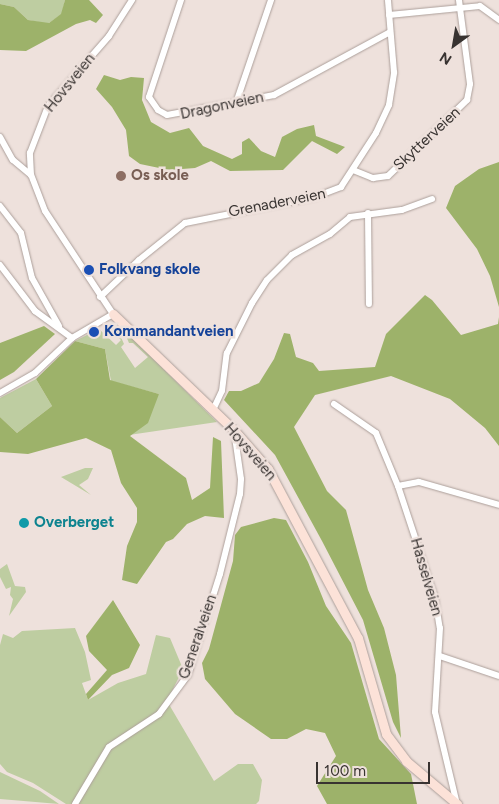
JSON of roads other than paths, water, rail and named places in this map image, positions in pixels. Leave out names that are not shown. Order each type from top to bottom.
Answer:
[{"type":"street","name":"Hovsveien","points":[[31,175],[32,143],[48,106],[109,36],[132,0]]},
{"type":"street","name":"Dragonveien","points":[[181,0],[149,97],[153,104],[167,115],[176,116],[283,91],[390,32]]},
{"type":"street","points":[[236,103],[271,0]]},
{"type":"street","name":"Grenaderveien","points":[[100,297],[139,260],[185,223],[331,193],[341,187],[353,170],[389,105],[394,72],[388,0]]},
{"type":"street","points":[[389,14],[460,3],[480,6],[499,20]]},
{"type":"street","name":"Skytterveien","points":[[353,170],[373,178],[388,176],[467,100],[470,84],[460,3]]},
{"type":"street","name":"Hovsveien","points":[[0,137],[13,160],[31,175],[60,239],[113,314],[234,429],[279,485],[345,610],[365,654],[382,721],[396,750],[457,804]]},
{"type":"street","points":[[213,410],[222,391],[228,353],[252,303],[268,280],[292,255],[330,234],[350,217],[402,210],[432,199]]},
{"type":"street","points":[[0,206],[21,233],[32,278],[59,326]]},
{"type":"street","points":[[368,214],[369,304]]},
{"type":"street","points":[[0,266],[35,311],[59,326],[72,338]]},
{"type":"street","points":[[0,393],[36,373],[72,338],[113,314]]},
{"type":"street","name":"Hasselveien","points":[[334,404],[376,434],[398,486],[435,598],[440,624],[440,656],[434,693],[435,712],[457,804]]},
{"type":"street","name":"Generalveien","points":[[75,804],[109,747],[159,714],[188,676],[220,574],[240,494],[241,479],[234,429]]},
{"type":"street","points":[[398,486],[419,482],[499,505]]},
{"type":"street","points":[[440,656],[499,676]]},
{"type":"place","name":"Os skole","points":[[121,176]]},
{"type":"place","name":"Folkvang skole","points":[[89,270]]},
{"type":"place","name":"Kommandantveien","points":[[94,332]]},
{"type":"place","name":"Overberget","points":[[24,523]]}]
